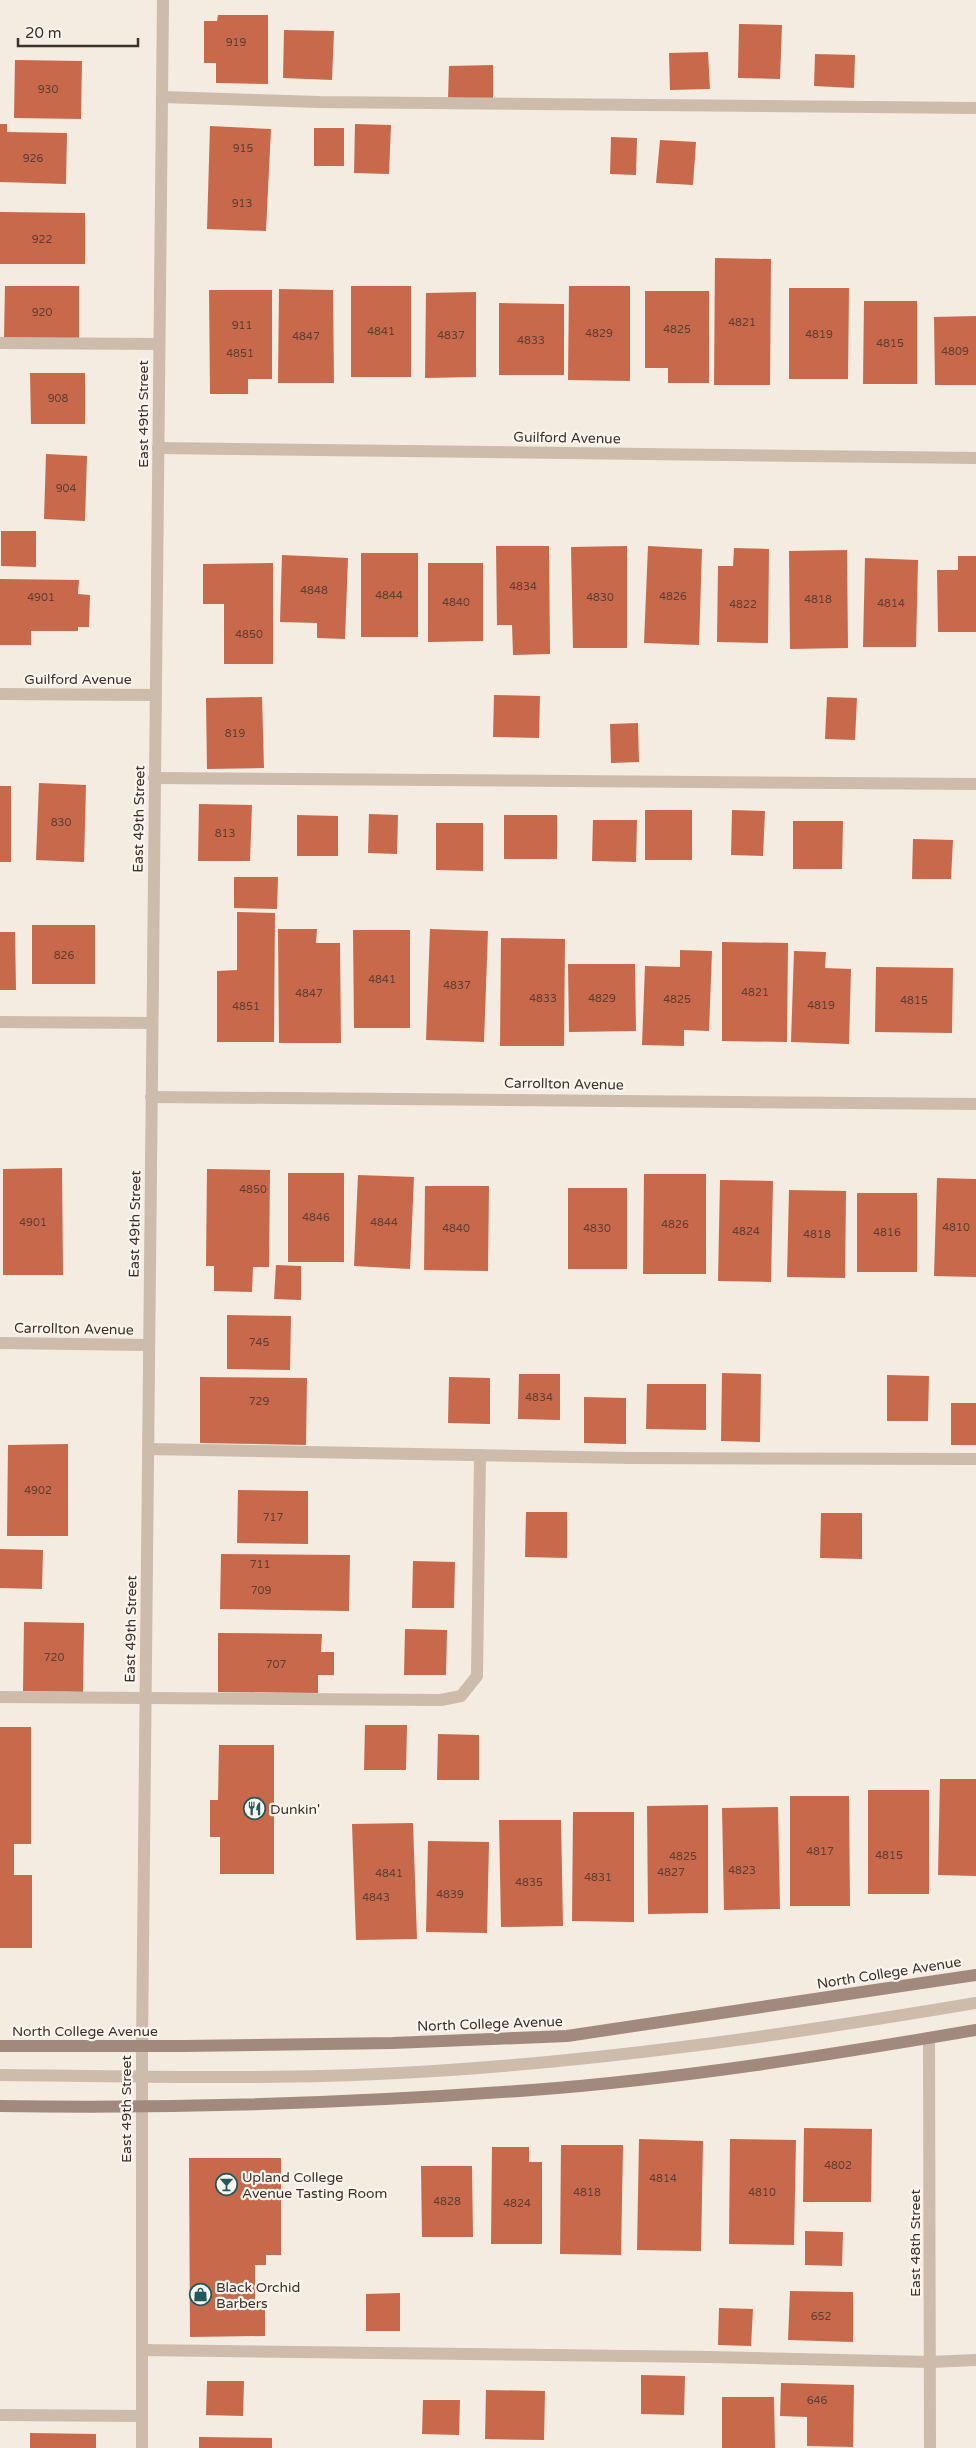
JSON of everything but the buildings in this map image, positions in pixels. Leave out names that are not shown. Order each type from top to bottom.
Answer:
[{"type":"main road","name":"North College Avenue","points":[[0,2046],[142,2047],[393,2043],[567,2036],[976,1975]]},
{"type":"main road","points":[[0,2106],[141,2107],[397,2098],[532,2090],[683,2074],[976,2030]]},
{"type":"street","name":"East 49th Street","points":[[142,2448],[141,2107],[163,0]]},
{"type":"street","points":[[162,97],[319,102],[976,108]]},
{"type":"street","points":[[0,343],[159,344]]},
{"type":"street","name":"Guilford Avenue","points":[[158,448],[976,458]]},
{"type":"street","name":"Guilford Avenue","points":[[0,694],[155,695]]},
{"type":"street","points":[[154,778],[976,784]]},
{"type":"street","points":[[0,1022],[152,1023]]},
{"type":"street","name":"Carrollton Avenue","points":[[152,1096],[976,1104]]},
{"type":"street","name":"Carrollton Avenue","points":[[0,1343],[148,1345]]},
{"type":"street","points":[[148,1449],[480,1455],[976,1459]]},
{"type":"street","points":[[0,1697],[441,1700],[461,1696],[476,1676],[480,1455]]},
{"type":"street","points":[[0,2075],[259,2077],[398,2073],[545,2063],[682,2048],[976,2003]]},
{"type":"street","name":"East 48th Street","points":[[929,2038],[930,2448]]},
{"type":"street","points":[[142,2350],[710,2356],[930,2362],[976,2360]]},
{"type":"street","points":[[0,2415],[142,2416]]},
{"type":"place","name":"Dunkin'","points":[[254,1809]]},
{"type":"place","name":"Upland College Avenue Tasting Room","points":[[226,2185]]},
{"type":"place","name":"Black Orchid Barbers","points":[[200,2295]]}]
